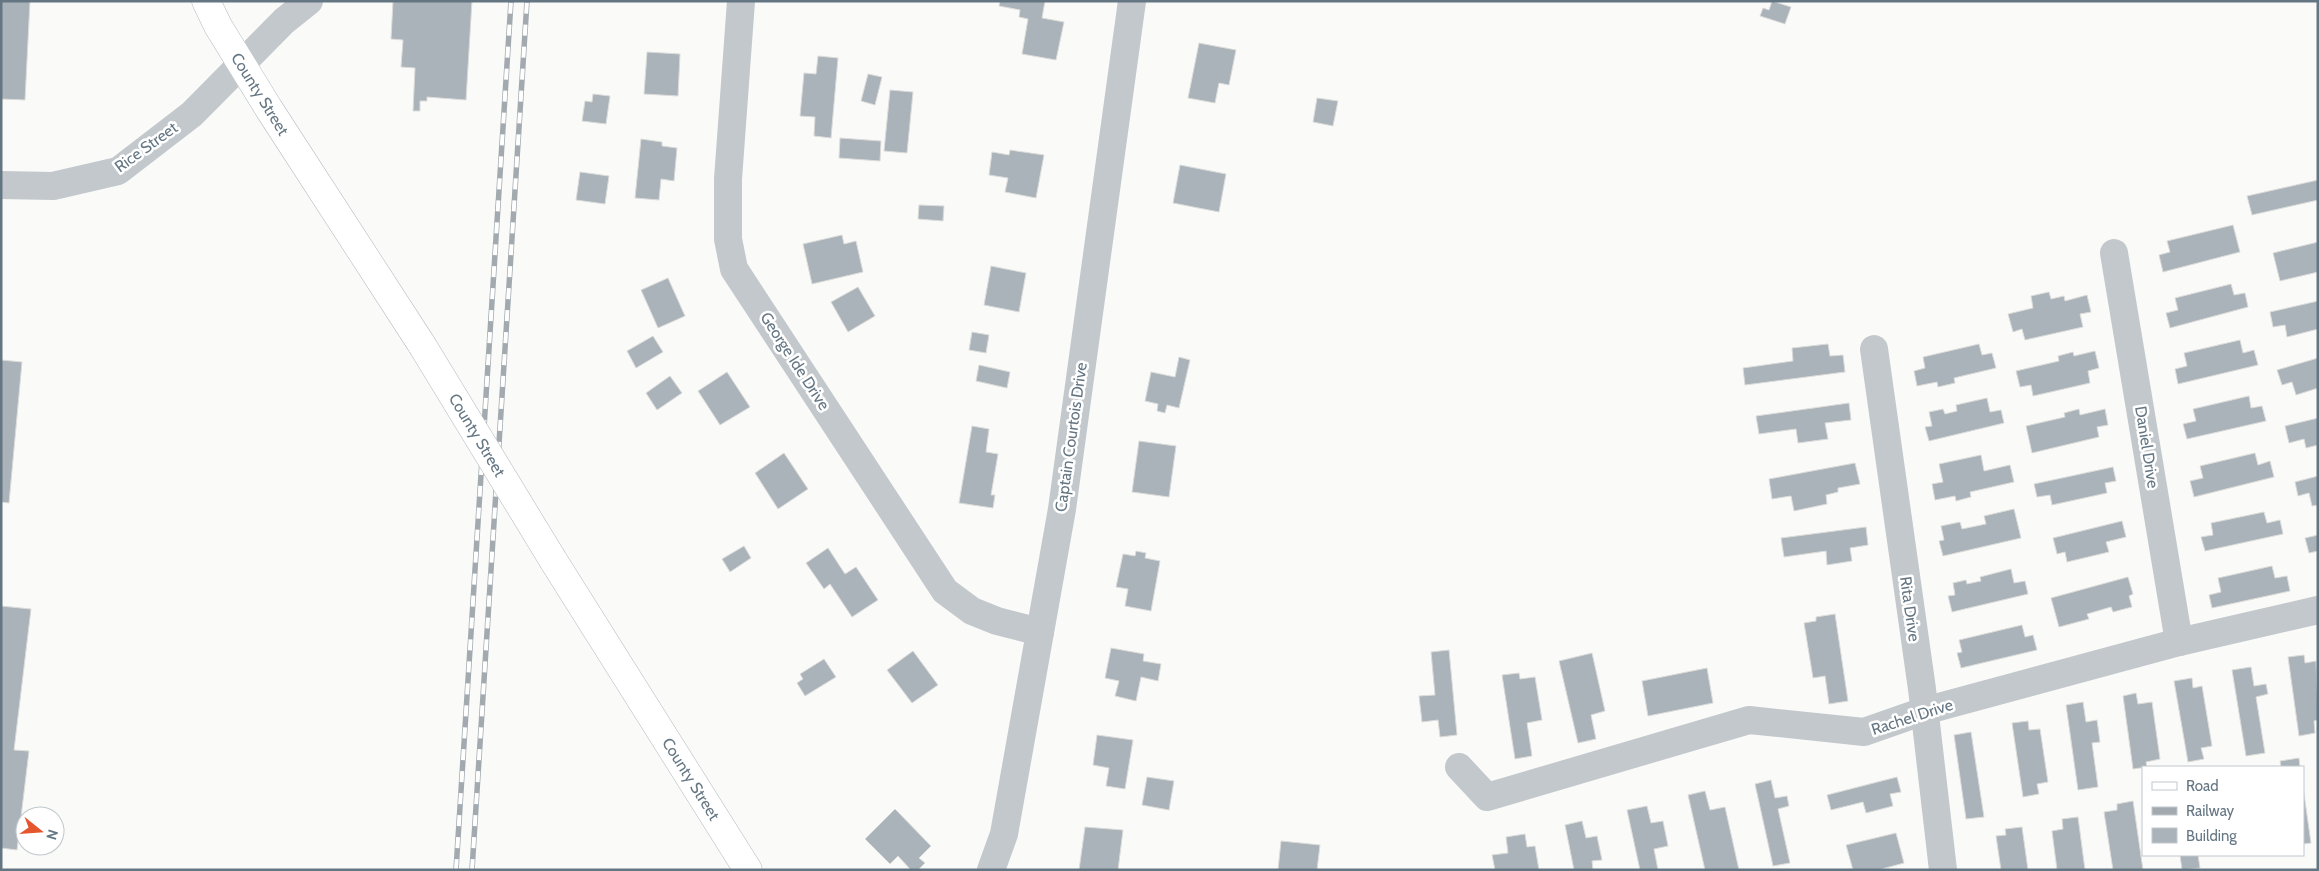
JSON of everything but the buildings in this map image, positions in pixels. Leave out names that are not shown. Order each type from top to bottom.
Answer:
[{"type":"main road","name":"County Street","points":[[206,1],[241,66],[422,345],[553,560],[748,870]]},
{"type":"street","name":"Rice Street","points":[[1,185],[53,186],[118,171],[192,114],[284,21],[309,1]]},
{"type":"street","name":"George Ide Drive","points":[[740,1],[728,179],[728,239],[734,269],[946,591],[972,610],[997,621],[1040,632]]},
{"type":"street","name":"Captain Courtois Drive","points":[[991,870],[1004,834],[1062,509],[1132,1]]},
{"type":"street","name":"Daniel Drive","points":[[2114,253],[2179,642]]},
{"type":"street","name":"Rita Drive","points":[[1874,349],[1924,711],[1942,870]]},
{"type":"street","name":"Rachel Drive","points":[[1460,767],[1487,797],[1748,720],[1864,732],[1924,711],[2179,642],[2318,610]]},
{"type":"railway","points":[[456,870],[511,1]]},
{"type":"railway","points":[[472,870],[527,1]]}]
